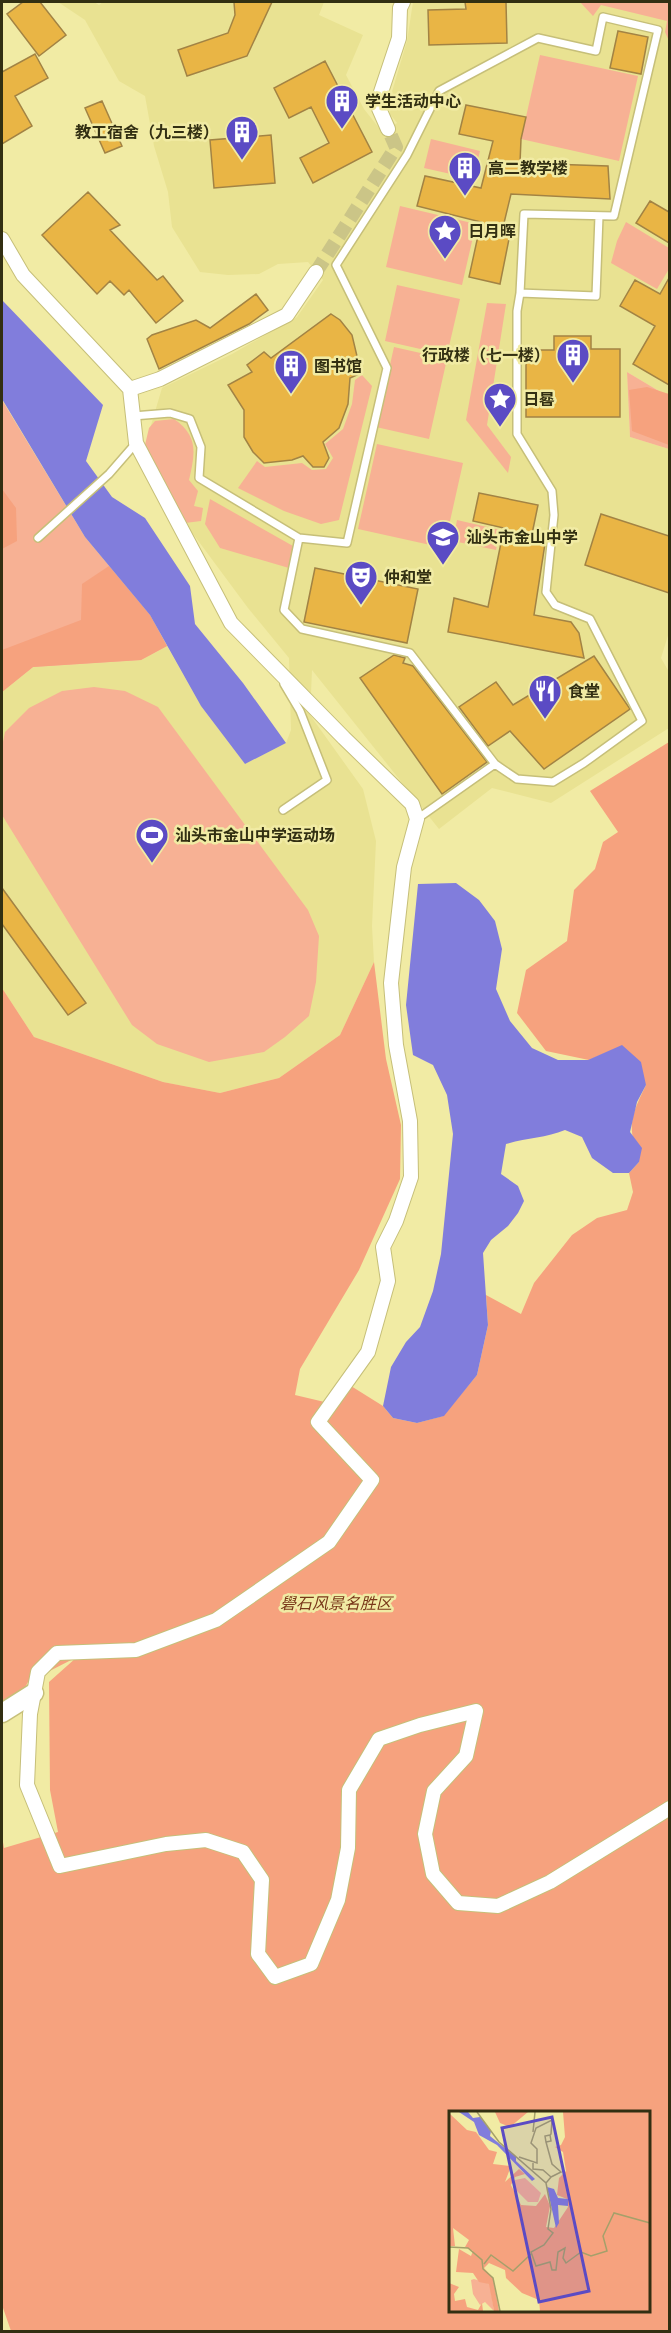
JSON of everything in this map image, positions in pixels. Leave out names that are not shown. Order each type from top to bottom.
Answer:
[{"type":"street","points":[[388,129],[377,104],[399,38],[400,8],[403,2]]},
{"type":"street","points":[[2,239],[23,275],[130,389],[136,443],[231,623],[412,804],[417,819],[404,867],[391,982],[396,1045],[410,1121],[411,1177],[396,1221],[384,1247],[388,1281],[368,1352],[318,1422],[372,1480],[329,1542],[216,1620],[136,1650],[57,1653],[38,1672],[30,1714],[27,1785],[60,1866],[166,1845],[206,1840],[243,1852],[262,1880],[258,1954],[275,1977],[312,1964],[338,1900],[348,1848],[349,1790],[379,1739],[420,1725],[476,1711],[466,1756],[434,1791],[425,1834],[433,1874],[458,1904],[498,1906],[550,1882],[669,1808]]},
{"type":"street","points":[[130,389],[160,379],[287,315],[316,272]]},
{"type":"street","points":[[2,1713],[34,1693]]},
{"type":"lane","points":[[133,416],[170,413],[190,419],[201,447],[199,478],[299,538],[347,543],[387,368],[336,265],[407,155],[439,91],[538,38],[596,51],[603,17],[658,30],[614,216],[524,214],[517,311],[517,434],[552,491],[554,515],[546,592],[555,605],[590,619],[642,721],[584,764],[553,782],[517,779],[495,764],[411,653],[302,629],[284,610],[299,538]]},
{"type":"lane","points":[[520,293],[596,296],[599,216]]},
{"type":"lane","points":[[38,538],[109,474],[136,443]]},
{"type":"lane","points":[[277,671],[300,711],[327,780],[283,810]]},
{"type":"lane","points":[[417,819],[495,764]]},
{"type":"shaded area","name":"汕头市金山中学","points":[[58,2],[94,2],[99,5],[103,2],[324,2],[319,15],[363,35],[346,75],[364,109],[383,133],[397,123],[390,114],[391,95],[407,41],[413,2],[669,2],[669,397],[627,372],[630,437],[669,449],[670,629],[661,658],[669,672],[669,728],[551,803],[492,788],[439,829],[312,670],[310,715],[363,789],[376,841],[372,926],[374,962],[340,1035],[279,1078],[220,1093],[163,1082],[34,1037],[2,988],[2,692],[33,667],[141,660],[167,646],[201,706],[245,764],[286,743],[291,730],[289,658],[248,608],[185,523],[144,449],[162,388],[232,354],[297,317],[323,280],[308,262],[278,264],[259,274],[228,275],[200,272],[172,227],[168,192],[154,146],[145,96],[119,81],[85,20]]},
{"type":"shaded area","points":[[580,2],[669,2],[669,41],[665,32],[667,21],[601,5],[593,16]]},
{"type":"shaded area","points":[[540,55],[638,76],[619,161],[521,139]]},
{"type":"shaded area","points":[[431,139],[480,151],[473,179],[424,168]]},
{"type":"shaded area","points":[[400,206],[476,224],[462,285],[386,267]]},
{"type":"shaded area","points":[[626,222],[669,248],[669,269],[657,289],[611,263],[617,241]]},
{"type":"shaded area","points":[[397,285],[460,299],[447,355],[385,341]]},
{"type":"shaded area","points":[[2,300],[103,405],[86,461],[112,497],[145,518],[190,586],[195,624],[243,683],[286,743],[245,764],[201,706],[150,615],[85,537],[2,399]]},
{"type":"shaded area","points":[[487,303],[506,304],[487,425],[511,457],[508,473],[466,420]]},
{"type":"shaded area","points":[[394,347],[447,359],[429,439],[376,427]]},
{"type":"shaded area","points":[[627,372],[669,397],[669,449],[630,437]]},
{"type":"shaded area","points":[[362,375],[372,386],[339,520],[321,524],[284,511],[238,488],[257,461],[265,467],[302,463],[312,470],[326,469],[333,458],[325,444],[343,429],[352,404],[355,380]]},
{"type":"shaded area","points":[[2,400],[85,537],[150,615],[167,646],[141,660],[33,667],[2,692]]},
{"type":"shaded area","points":[[174,419],[188,432],[193,446],[193,462],[189,480],[198,491],[194,506],[203,508],[201,521],[185,523],[144,449],[149,428],[155,421]]},
{"type":"shaded area","points":[[377,444],[463,463],[444,548],[358,529]]},
{"type":"shaded area","points":[[210,499],[293,546],[289,568],[220,548],[205,524]]},
{"type":"shaded area","points":[[457,520],[500,530],[496,550],[453,541]]},
{"type":"shaded area","name":"汕头市金山中学运动场","points":[[94,687],[125,691],[158,707],[308,910],[319,936],[316,982],[309,1016],[264,1052],[209,1062],[157,1044],[132,1025],[2,815],[2,747],[5,732],[29,708],[62,691]]},
{"type":"shaded area","points":[[456,883],[479,900],[495,921],[502,949],[496,989],[510,1021],[532,1048],[558,1060],[588,1060],[622,1045],[641,1062],[646,1085],[637,1102],[630,1132],[642,1148],[639,1162],[629,1173],[613,1173],[592,1158],[582,1137],[565,1130],[506,1144],[501,1174],[518,1186],[524,1201],[508,1226],[491,1240],[483,1253],[488,1325],[477,1375],[444,1416],[417,1423],[393,1418],[383,1406],[391,1367],[406,1342],[420,1327],[433,1291],[441,1254],[453,1134],[447,1095],[433,1065],[413,1055],[406,1005],[418,884]]},
{"type":"green space","points":[[647,387],[669,394],[669,445],[632,431],[629,390]]},
{"type":"green space","points":[[2,489],[16,508],[17,541],[2,549]]},
{"type":"green space","points":[[109,566],[150,615],[167,646],[141,660],[33,667],[2,692],[2,650],[81,620],[82,584]]},
{"type":"green space","name":"礐石风景名胜区","points":[[669,742],[669,2331],[11,2331],[2,2305],[2,1836],[4,1848],[58,1832],[50,1790],[49,1682],[77,1657],[28,1682],[11,1713],[2,1719],[2,988],[34,1037],[163,1082],[220,1093],[279,1078],[340,1035],[374,962],[386,1059],[401,1125],[400,1179],[359,1270],[300,1369],[295,1395],[333,1404],[351,1386],[383,1406],[393,1418],[417,1423],[443,1416],[477,1375],[488,1325],[486,1295],[521,1314],[534,1283],[572,1235],[597,1218],[627,1210],[633,1192],[629,1173],[639,1162],[633,1139],[633,1115],[646,1085],[622,1046],[589,1060],[546,1051],[517,1013],[526,970],[567,941],[574,890],[595,869],[603,842],[618,832],[590,791]]},
{"type":"building","points":[[23,2],[40,2],[66,35],[39,56],[7,14]]},
{"type":"building","points":[[234,2],[272,2],[247,56],[187,76],[178,50],[228,33],[235,15]]},
{"type":"building","points":[[465,2],[506,2],[507,43],[429,45],[428,10],[466,9]]},
{"type":"building","points":[[618,31],[648,37],[641,74],[610,68]]},
{"type":"building","points":[[35,54],[48,78],[15,96],[32,126],[2,144],[2,72]]},
{"type":"building","name":"学生活动中心","points":[[325,61],[372,152],[313,183],[300,158],[329,143],[311,107],[289,118],[274,88]]},
{"type":"building","points":[[102,101],[122,146],[105,153],[85,108]]},
{"type":"building","name":"高二教学楼","points":[[466,105],[526,117],[521,139],[520,163],[608,166],[610,199],[511,194],[504,223],[512,224],[500,284],[469,277],[481,222],[417,206],[425,176],[481,188],[493,141],[459,134]]},
{"type":"building","name":"教工宿舍（九三楼）","points":[[271,135],[275,183],[214,188],[210,140]]},
{"type":"building","points":[[88,192],[120,225],[110,230],[157,280],[163,276],[183,301],[156,323],[129,290],[124,295],[110,281],[97,294],[42,235]]},
{"type":"building","points":[[650,201],[669,212],[669,243],[636,223]]},
{"type":"building","points":[[669,278],[669,385],[633,364],[655,326],[620,306],[635,280],[660,294]]},
{"type":"building","points":[[256,294],[268,310],[249,324],[159,369],[147,339],[152,335],[196,320],[210,328]]},
{"type":"building","name":"图书馆","points":[[331,314],[340,320],[352,335],[361,373],[350,378],[348,404],[339,428],[323,442],[329,458],[324,467],[313,467],[303,456],[292,460],[264,463],[253,452],[244,437],[244,410],[228,385],[252,372],[247,365],[264,352],[271,358]]},
{"type":"building","name":"行政楼（七一楼）","points":[[554,336],[591,336],[591,349],[620,349],[620,417],[526,417],[526,350],[554,350]]},
{"type":"building","points":[[479,493],[538,505],[532,534],[546,537],[534,615],[571,622],[579,633],[584,658],[448,632],[454,598],[488,607],[504,528],[473,521]]},
{"type":"building","points":[[601,514],[669,536],[669,593],[585,565]]},
{"type":"building","name":"仲和堂","points":[[315,568],[418,589],[407,643],[304,622]]},
{"type":"building","points":[[394,655],[405,658],[403,663],[413,666],[487,762],[442,794],[360,678]]},
{"type":"building","name":"食堂","points":[[594,656],[630,709],[544,769],[510,731],[488,746],[459,707],[496,682],[513,705]]},
{"type":"building","points":[[2,888],[86,1003],[68,1015],[2,924]]},
{"type":"tunnel","points":[[316,272],[396,147],[388,129]]},
{"type":"place","name":"学生活动中心","points":[[342,130]]},
{"type":"place","name":"教工宿舍（九三楼）","points":[[242,161]]},
{"type":"place","name":"高二教学楼","points":[[465,197]]},
{"type":"place","name":"日月晖","points":[[445,260]]},
{"type":"place","name":"行政楼（七一楼）","points":[[573,384]]},
{"type":"place","name":"图书馆","points":[[291,395]]},
{"type":"place","name":"日晷","points":[[500,428]]},
{"type":"place","name":"汕头市金山中学","points":[[443,566]]},
{"type":"place","name":"仲和堂","points":[[361,606]]},
{"type":"place","name":"食堂","points":[[545,720]]},
{"type":"place","name":"汕头市金山中学运动场","points":[[152,864]]}]
